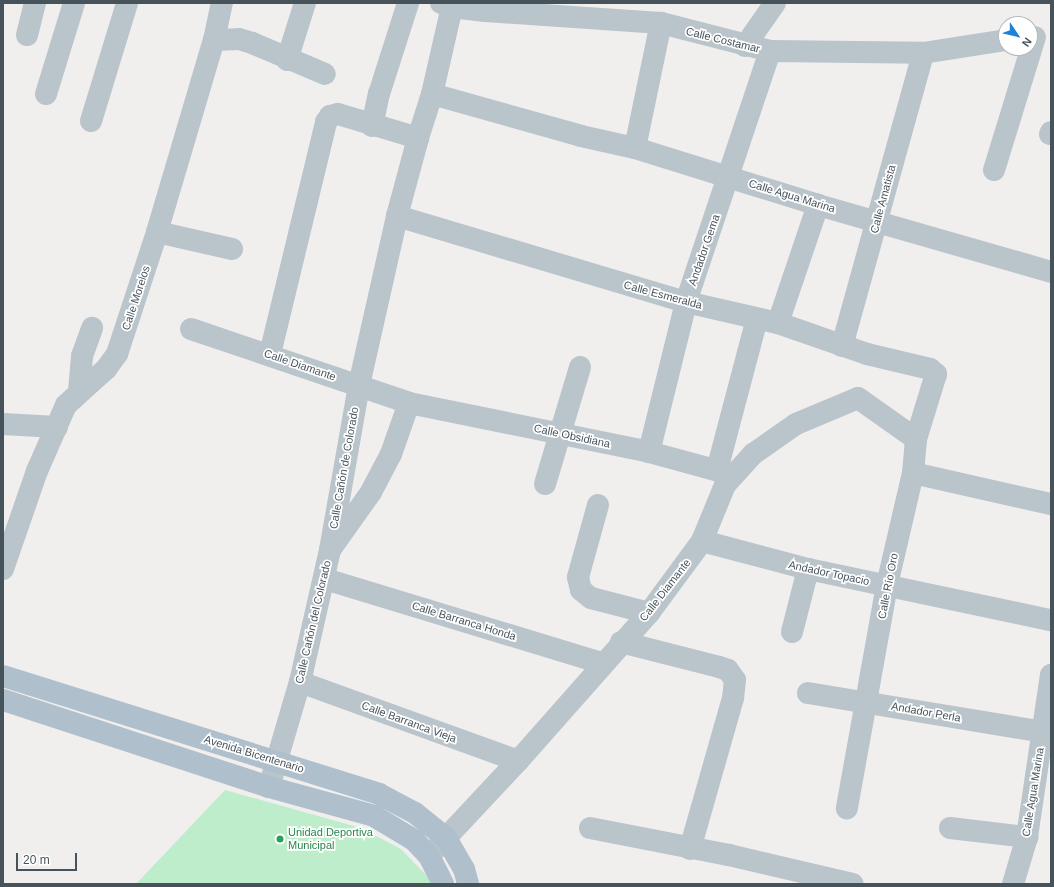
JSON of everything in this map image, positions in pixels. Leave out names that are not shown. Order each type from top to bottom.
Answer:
[{"type":"main road","name":"Avenida Bicentenario","points":[[3,676],[278,760],[379,794],[415,813],[446,838],[464,869],[468,884]]},
{"type":"main road","points":[[3,700],[269,787],[374,816],[401,830],[429,856],[444,884]]},
{"type":"street","points":[[27,35],[35,3]]},
{"type":"street","points":[[46,94],[74,3]]},
{"type":"street","name":"Calle Morelos","points":[[3,569],[37,471],[66,405],[79,391],[106,369],[117,354],[157,232],[214,40],[222,3]]},
{"type":"street","points":[[287,60],[305,3]]},
{"type":"street","points":[[372,126],[379,94],[408,3]]},
{"type":"street","points":[[745,46],[774,3]]},
{"type":"street","name":"Calle Costamar","points":[[447,5],[486,7],[661,23],[745,46],[770,51],[922,52],[998,41]]},
{"type":"street","name":"Calle Cañón de Colorado","points":[[330,550],[359,385],[398,216],[418,138],[432,94],[447,5]]},
{"type":"street","points":[[92,121],[126,7]]},
{"type":"street","points":[[635,148],[661,23]]},
{"type":"street","points":[[994,170],[1039,37]]},
{"type":"street","points":[[214,40],[239,39],[287,60],[325,74]]},
{"type":"street","name":"Andador Gema","points":[[649,452],[686,302],[730,177],[770,51]]},
{"type":"street","name":"Calle Amatista","points":[[842,346],[878,222],[922,52]]},
{"type":"street","name":"Calle Agua Marina","points":[[432,94],[532,122],[635,148],[818,205],[1051,272]]},
{"type":"street","points":[[270,354],[326,122],[330,116],[338,114],[372,126],[418,138]]},
{"type":"street","name":"Calle Diamante","points":[[429,856],[518,761],[602,663],[649,613],[702,541],[725,485],[725,473],[768,321],[818,205]]},
{"type":"street","name":"Calle Esmeralda","points":[[398,216],[686,302],[768,321],[842,346],[930,369]]},
{"type":"street","points":[[157,232],[232,249]]},
{"type":"street","points":[[79,391],[81,362],[92,328]]},
{"type":"street","name":"Calle Diamante","points":[[190,329],[270,354],[409,403]]},
{"type":"street","points":[[545,484],[558,433],[580,367]]},
{"type":"street","name":"Calle Río Oro","points":[[847,808],[887,585],[913,473],[916,439],[935,382],[936,374],[930,369]]},
{"type":"street","name":"Calle Diamante","points":[[725,473],[796,424],[858,398],[916,439]]},
{"type":"street","name":"Calle Obsidiana","points":[[409,403],[649,452],[725,473]]},
{"type":"street","name":"Calle Cañón del Colorado","points":[[269,787],[300,682],[325,579],[330,550],[371,492],[391,454],[409,403]]},
{"type":"street","points":[[3,424],[57,427]]},
{"type":"street","points":[[913,473],[1051,504]]},
{"type":"street","points":[[598,505],[578,577],[581,590],[591,598],[649,613]]},
{"type":"street","name":"Andador Topacio","points":[[702,541],[808,569],[1051,620]]},
{"type":"street","points":[[792,632],[808,569]]},
{"type":"street","name":"Calle Barranca Honda","points":[[325,579],[602,663]]},
{"type":"street","points":[[622,642],[728,670],[735,680],[733,698],[690,849]]},
{"type":"street","name":"Calle Agua Marina","points":[[1013,884],[1027,837],[1047,735],[1051,675]]},
{"type":"street","name":"Calle Barranca Vieja","points":[[300,682],[518,761]]},
{"type":"street","name":"Andador Perla","points":[[808,693],[867,702],[1047,735]]},
{"type":"street","points":[[590,828],[690,849],[822,880],[853,884]]},
{"type":"street","points":[[950,828],[1027,837]]},
{"type":"green space","name":"Unidad Deportiva Municipal","points":[[225,790],[361,828],[401,849],[428,877],[432,884],[136,884]]},
{"type":"place","name":"Unidad Deportiva Municipal","points":[[280,839]]}]
